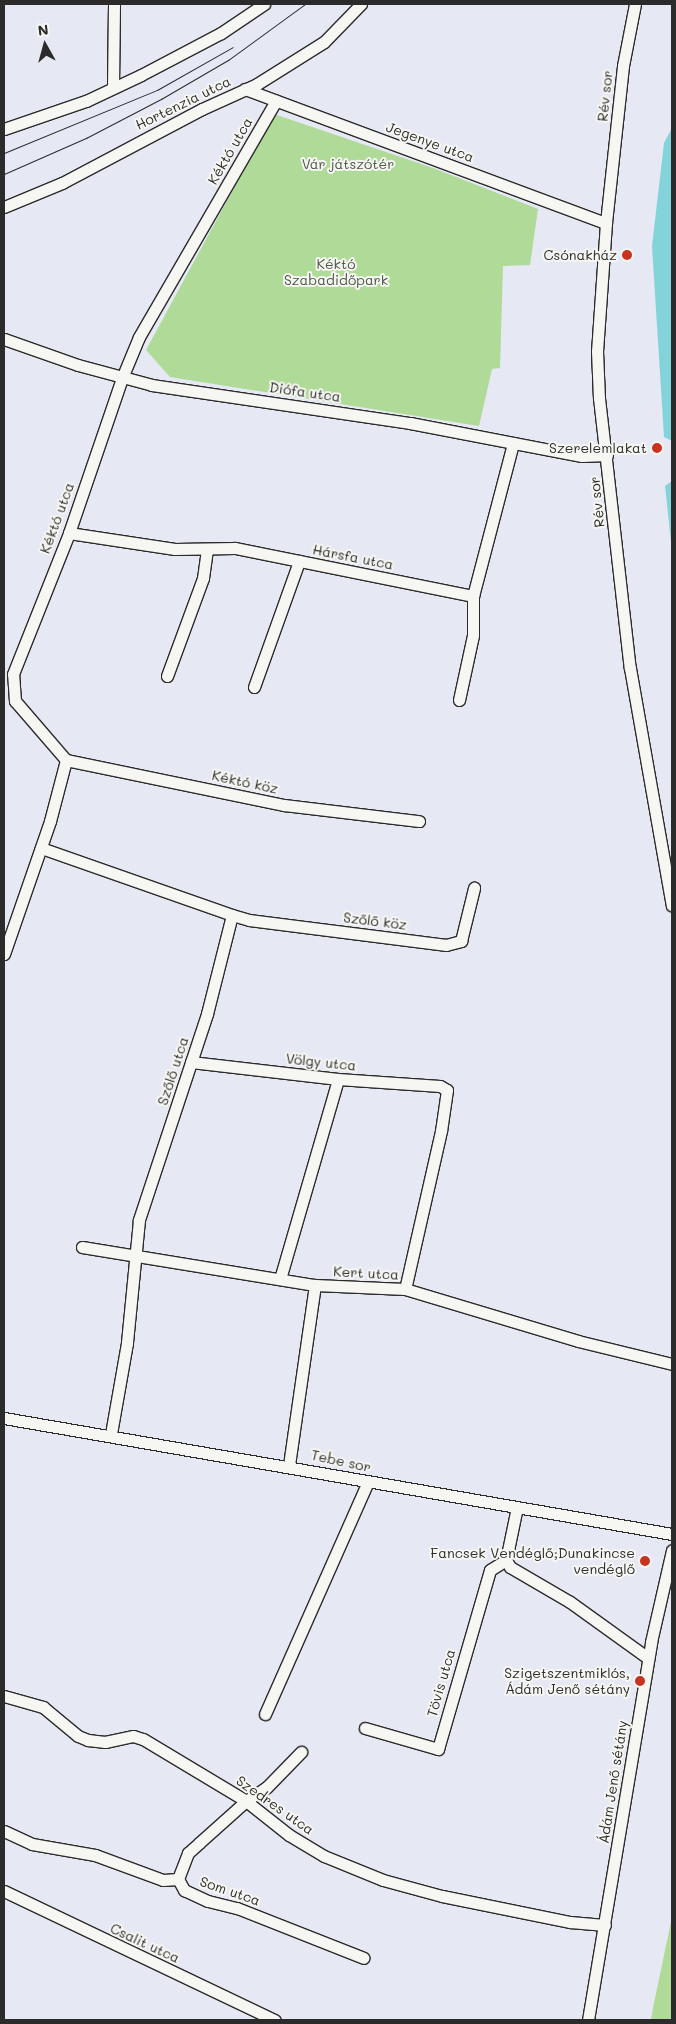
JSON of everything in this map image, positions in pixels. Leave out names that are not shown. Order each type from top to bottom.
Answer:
[{"type":"street","points":[[113,87],[114,4]]},
{"type":"street","points":[[4,129],[86,102],[221,33],[264,4]]},
{"type":"street","name":"Hortenzia utca","points":[[4,207],[62,183],[245,89],[324,42],[360,4]]},
{"type":"street","name":"Rév sor","points":[[635,4],[624,66],[606,223],[598,351],[599,398],[630,668],[672,905]]},
{"type":"street","name":"Jegenye utca","points":[[245,89],[606,223]]},
{"type":"street","name":"Kéktó utca","points":[[66,760],[24,712],[12,689],[13,674],[69,533],[122,378],[139,337],[276,101]]},
{"type":"street","name":"Diófa utca","points":[[4,339],[122,378],[410,423],[582,456],[607,455]]},
{"type":"street","points":[[459,700],[473,635],[473,596],[513,443]]},
{"type":"street","name":"Hársfa utca","points":[[69,533],[175,550],[235,548],[473,596]]},
{"type":"street","points":[[167,676],[203,578],[207,550]]},
{"type":"street","points":[[254,687],[298,562]]},
{"type":"street","points":[[4,954],[41,848],[66,760]]},
{"type":"street","name":"Kéktó köz","points":[[66,760],[284,806],[419,821]]},
{"type":"street","points":[[41,848],[232,915]]},
{"type":"street","name":"Szőlő köz","points":[[232,915],[249,920],[446,945],[461,941],[474,888]]},
{"type":"street","name":"Szőlő utca","points":[[111,1434],[134,1292],[133,1254],[148,1184],[207,1014],[232,915]]},
{"type":"street","name":"Völgy utca","points":[[191,1062],[338,1079],[440,1086],[447,1090],[443,1122],[405,1290]]},
{"type":"street","points":[[280,1280],[338,1079]]},
{"type":"street","name":"Kert utca","points":[[82,1246],[315,1285],[405,1290],[578,1341],[672,1364]]},
{"type":"street","points":[[288,1465],[315,1285]]},
{"type":"street","name":"Tebe sor","points":[[4,1418],[111,1434],[288,1465],[368,1482],[672,1534]]},
{"type":"street","points":[[265,1714],[368,1482]]},
{"type":"street","points":[[517,1507],[506,1560],[510,1567],[570,1602],[648,1658]]},
{"type":"street","name":"Ádám Jenő sétány","points":[[588,2020],[648,1658],[672,1550]]},
{"type":"street","name":"Tövis utca","points":[[364,1728],[438,1749],[490,1570],[506,1560]]},
{"type":"street","name":"Szedres utca","points":[[4,1696],[43,1707],[78,1736],[88,1740],[105,1742],[133,1736],[143,1739],[246,1801],[296,1840],[324,1856],[383,1880],[442,1896],[570,1922],[605,1926]]},
{"type":"street","points":[[4,1832],[32,1844],[95,1855],[163,1880],[178,1879],[188,1853],[246,1801],[267,1787],[301,1752]]},
{"type":"street","name":"Som utca","points":[[178,1879],[184,1890],[208,1901],[237,1908],[364,1958]]},
{"type":"street","name":"Csalit utca","points":[[4,1890],[275,2020]]},
{"type":"green space","name":"Kéktó Szabadidőpark","points":[[274,114],[433,168],[538,209],[530,265],[503,266],[500,368],[492,369],[479,426],[170,377],[146,350]]},
{"type":"green space","points":[[672,1917],[672,2020],[651,2020],[653,2008]]},
{"type":"water","points":[[672,128],[672,441],[664,437],[652,246],[664,143]]},
{"type":"water","points":[[672,481],[672,551],[665,486]]},
{"type":"tram line","points":[[4,174],[86,138],[161,99],[228,60],[305,4]]},
{"type":"tram line","points":[[4,153],[157,90],[233,47]]},
{"type":"place","name":"Csónakház","points":[[627,255]]},
{"type":"place","name":"Szerelemlakat","points":[[657,448]]},
{"type":"place","name":"Fancsek Vendéglő;Dunakincse vendéglő","points":[[645,1561]]},
{"type":"place","name":"Szigetszentmiklós, Ádám Jenő sétány","points":[[640,1681]]},
{"type":"park label","name":"Vár játszótér","points":[[348,164]]}]
